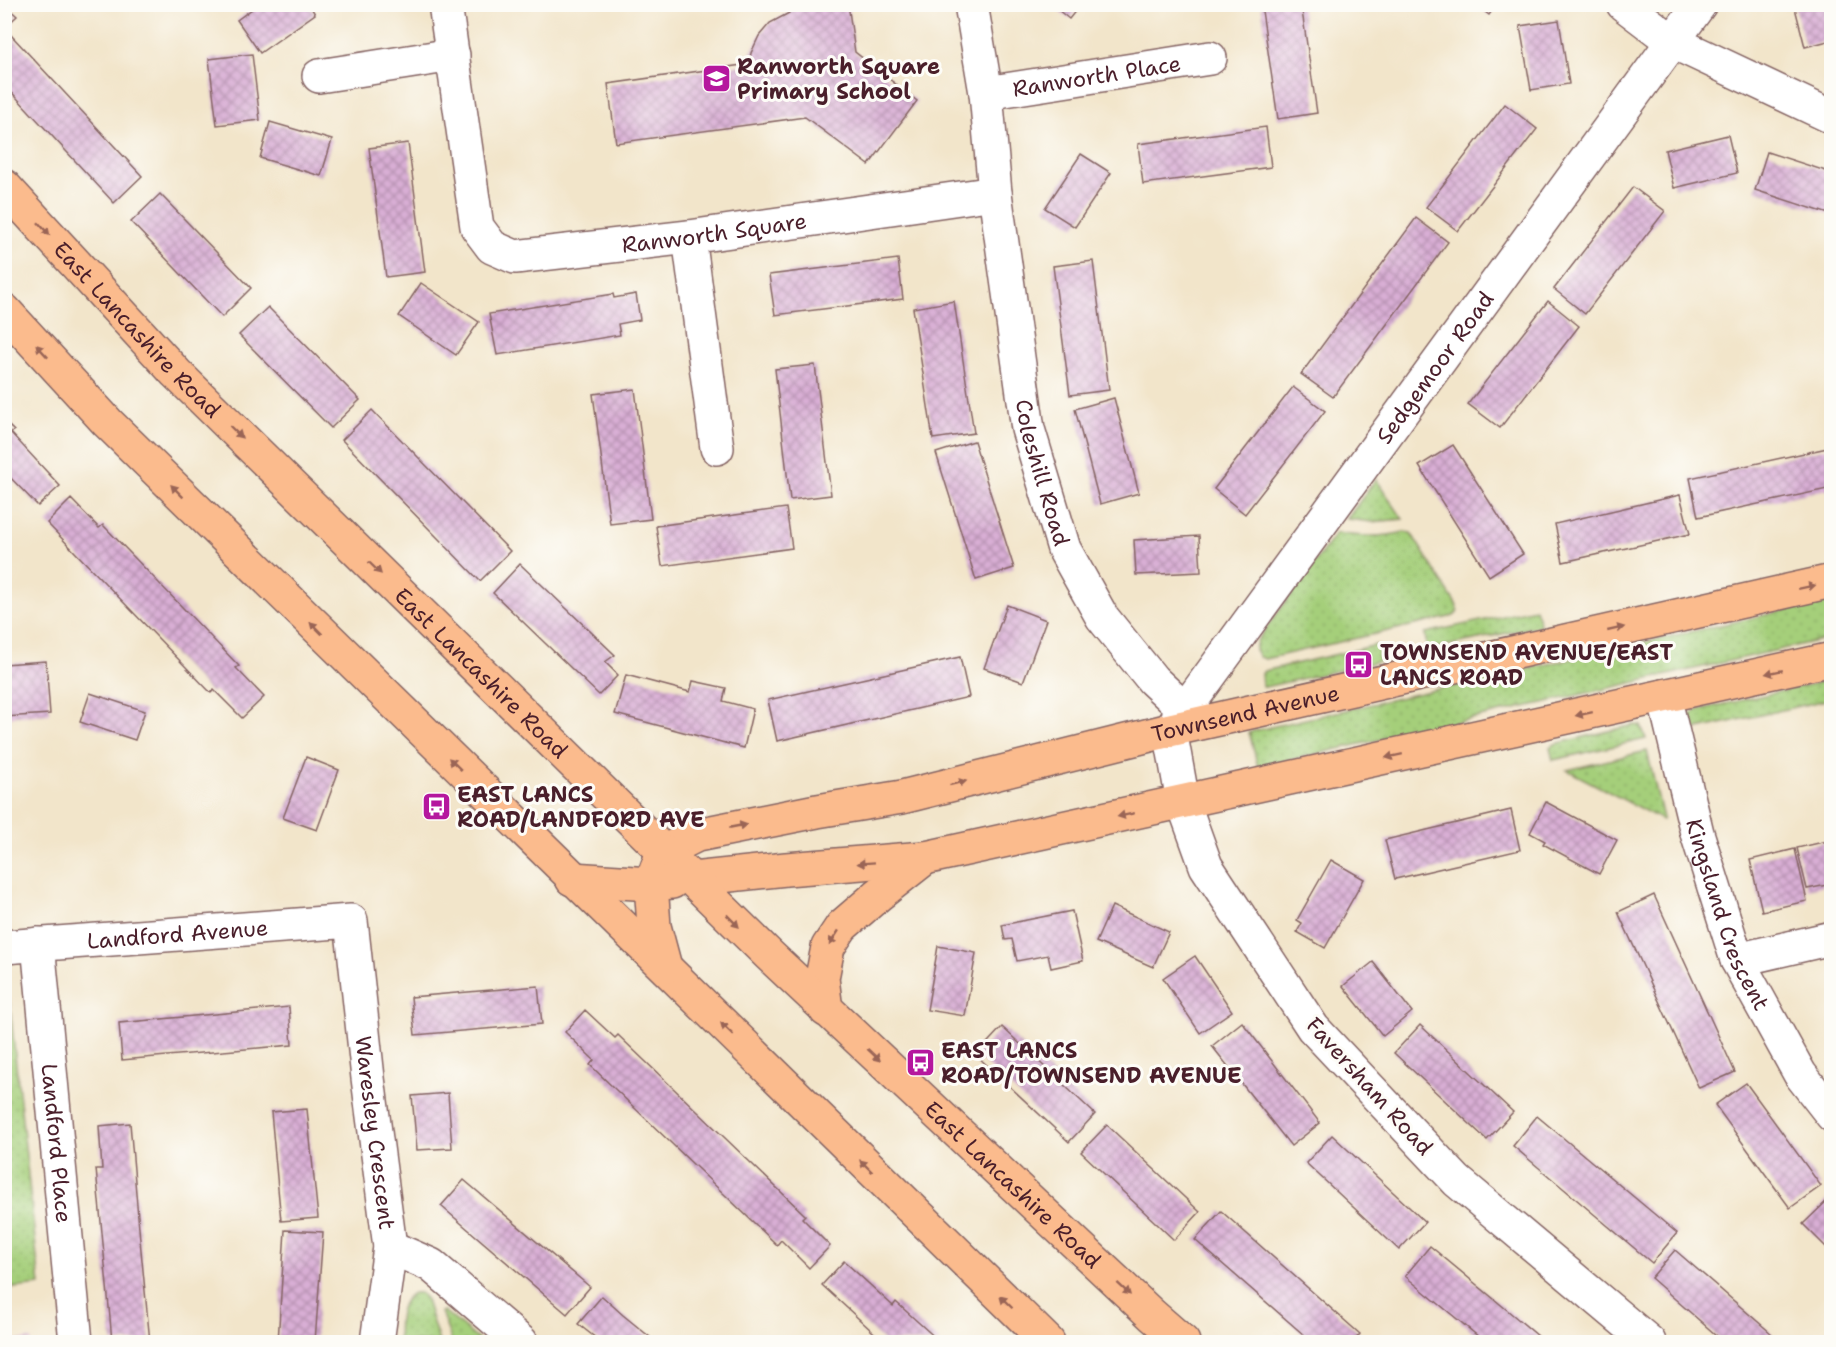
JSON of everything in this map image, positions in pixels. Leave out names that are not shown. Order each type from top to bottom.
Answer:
[{"type":"main road","name":"East Lancashire Road","points":[[4,186],[176,373],[663,852],[826,1010],[1183,1342]]},
{"type":"main road","points":[[4,310],[108,423],[1048,1342]]},
{"type":"main road","name":"Townsend Avenue","points":[[663,852],[697,835],[818,810],[902,797],[1178,720],[1832,581]]},
{"type":"main road","points":[[572,879],[651,884],[786,869],[925,858],[1832,659]]},
{"type":"main road","points":[[663,852],[651,884],[654,926],[666,969]]},
{"type":"main road","points":[[826,1010],[822,978],[828,947],[837,933],[878,895],[925,858]]},
{"type":"street","name":"Ranworth Square","points":[[445,4],[477,227],[492,247],[515,257],[689,237],[995,193]]},
{"type":"street","points":[[971,4],[986,93],[995,193]]},
{"type":"street","points":[[1623,4],[1673,42],[1832,117]]},
{"type":"street","name":"Sedgemoor Road","points":[[1178,720],[1700,4]]},
{"type":"street","points":[[319,76],[453,55]]},
{"type":"street","name":"Ranworth Place","points":[[986,93],[1210,58]]},
{"type":"street","name":"Coleshill Road","points":[[995,193],[1028,429],[1064,549],[1102,617],[1153,680],[1178,720]]},
{"type":"street","points":[[689,237],[717,448]]},
{"type":"street","name":"Kingsland Crescent","points":[[1664,696],[1697,833],[1737,960],[1800,1074],[1832,1115]]},
{"type":"street","name":"Faversham Road","points":[[1178,720],[1183,802],[1206,866],[1313,1028],[1456,1181],[1649,1342]]},
{"type":"street","name":"Landford Avenue","points":[[4,947],[351,921]]},
{"type":"street","name":"Waresley Crescent","points":[[351,921],[390,1247],[377,1342]]},
{"type":"street","points":[[1737,960],[1832,938]]},
{"type":"street","name":"Landford Place","points":[[38,944],[76,1342]]},
{"type":"street","points":[[390,1247],[431,1265],[522,1342]]},
{"type":"green space","points":[[1376,479],[1403,519],[1372,522],[1347,519]]},
{"type":"green space","points":[[1336,533],[1370,536],[1411,533],[1456,604],[1459,611],[1454,616],[1265,659],[1259,657],[1255,650],[1257,641]]},
{"type":"green space","points":[[1831,600],[1831,638],[1258,767],[1249,732]]},
{"type":"green space","points":[[1535,609],[1539,626],[1427,650],[1425,633]]},
{"type":"green space","points":[[1377,645],[1380,661],[1265,687],[1262,685],[1261,675],[1264,671]]},
{"type":"green space","points":[[1831,680],[1831,699],[1685,732],[1684,723],[1689,715],[1698,710]]},
{"type":"green space","points":[[1634,725],[1641,726],[1646,739],[1553,760],[1550,748],[1555,744]]},
{"type":"green space","points":[[1647,751],[1662,820],[1567,770]]},
{"type":"green space","points":[[9,999],[40,1285],[5,1289],[4,1000]]},
{"type":"green space","points":[[413,1293],[420,1293],[425,1297],[439,1342],[398,1342],[401,1308]]},
{"type":"green space","points":[[444,1311],[481,1342],[452,1342],[441,1312]]},
{"type":"building","points":[[4,4],[17,16],[4,28]]},
{"type":"building","points":[[259,4],[309,4],[315,14],[260,53],[237,20]]},
{"type":"building","points":[[787,4],[848,4],[855,52],[917,101],[869,165],[805,117],[616,143],[608,84],[749,64],[751,53],[759,36],[770,23],[789,13]]},
{"type":"building","points":[[1051,4],[1081,4],[1069,19]]},
{"type":"building","points":[[1261,4],[1301,4],[1317,113],[1278,119]]},
{"type":"building","points":[[1475,4],[1497,4],[1489,15]]},
{"type":"building","points":[[1794,4],[1832,4],[1832,40],[1805,47]]},
{"type":"building","points":[[1559,20],[1569,84],[1531,90],[1520,26]]},
{"type":"building","points":[[11,35],[142,176],[114,203],[4,84],[4,41]]},
{"type":"building","points":[[252,54],[260,120],[217,125],[209,59]]},
{"type":"building","points":[[1505,104],[1537,129],[1458,231],[1426,207]]},
{"type":"building","points":[[270,122],[332,140],[321,176],[260,158]]},
{"type":"building","points":[[1266,127],[1271,167],[1143,184],[1138,144]]},
{"type":"building","points":[[1728,135],[1737,173],[1674,188],[1665,150]]},
{"type":"building","points":[[408,143],[425,272],[386,277],[369,148]]},
{"type":"building","points":[[1767,152],[1832,173],[1832,215],[1755,190]]},
{"type":"building","points":[[1081,154],[1111,173],[1075,227],[1045,208]]},
{"type":"building","points":[[1633,187],[1665,211],[1585,314],[1554,289]]},
{"type":"building","points":[[160,194],[251,288],[222,317],[131,222]]},
{"type":"building","points":[[1416,218],[1448,242],[1333,397],[1301,374]]},
{"type":"building","points":[[898,259],[903,299],[775,315],[769,275]]},
{"type":"building","points":[[1093,261],[1109,390],[1070,395],[1053,266]]},
{"type":"building","points":[[421,283],[479,322],[456,355],[399,316]]},
{"type":"building","points":[[613,294],[614,298],[636,294],[640,320],[618,324],[620,335],[497,355],[489,314]]},
{"type":"building","points":[[954,301],[974,433],[933,439],[913,308]]},
{"type":"building","points":[[1548,301],[1579,326],[1500,428],[1468,404]]},
{"type":"building","points":[[268,307],[360,400],[331,428],[239,335]]},
{"type":"building","points":[[815,365],[831,495],[790,500],[775,369]]},
{"type":"building","points":[[1293,387],[1325,411],[1245,514],[1214,489]]},
{"type":"building","points":[[635,389],[651,519],[610,524],[593,394]]},
{"type":"building","points":[[1114,398],[1139,493],[1100,504],[1075,409]]},
{"type":"building","points":[[372,410],[510,551],[480,581],[342,440]]},
{"type":"building","points":[[4,421],[14,431],[11,433],[60,486],[38,506],[4,471]]},
{"type":"building","points":[[974,441],[1014,568],[976,580],[936,453]]},
{"type":"building","points":[[1453,445],[1523,554],[1489,576],[1419,466]]},
{"type":"building","points":[[1832,447],[1832,488],[1698,517],[1690,478]]},
{"type":"building","points":[[1680,495],[1690,534],[1563,562],[1555,524]]},
{"type":"building","points":[[71,499],[99,528],[103,525],[239,666],[236,668],[264,697],[242,718],[214,690],[211,693],[47,523]]},
{"type":"building","points":[[786,508],[792,548],[662,566],[656,526]]},
{"type":"building","points":[[1199,536],[1201,572],[1136,575],[1134,540]]},
{"type":"building","points":[[520,564],[615,655],[605,662],[618,675],[599,695],[493,593]]},
{"type":"building","points":[[1007,605],[1046,620],[1023,682],[984,668]]},
{"type":"building","points":[[960,657],[969,697],[777,741],[768,700]]},
{"type":"building","points":[[46,661],[50,714],[4,717],[4,664]]},
{"type":"building","points":[[626,675],[690,692],[693,681],[726,688],[723,701],[753,709],[744,748],[615,714]]},
{"type":"building","points":[[90,693],[145,711],[135,740],[80,722]]},
{"type":"building","points":[[306,757],[339,770],[317,830],[283,818]]},
{"type":"building","points":[[1546,802],[1617,840],[1599,874],[1543,844],[1545,841],[1530,833]]},
{"type":"building","points":[[1511,810],[1520,850],[1395,879],[1385,840]]},
{"type":"building","points":[[1832,840],[1832,884],[1807,889],[1797,848]]},
{"type":"building","points":[[1795,849],[1807,901],[1762,911],[1750,860]]},
{"type":"building","points":[[1331,860],[1364,879],[1325,948],[1297,932],[1302,923],[1297,920]]},
{"type":"building","points":[[1654,895],[1735,1072],[1699,1088],[1618,912]]},
{"type":"building","points":[[1112,906],[1169,932],[1153,967],[1096,942]]},
{"type":"building","points":[[1072,911],[1083,961],[1051,968],[1048,955],[1017,961],[1012,939],[1005,940],[1002,925]]},
{"type":"building","points":[[938,946],[976,953],[965,1016],[927,1010]]},
{"type":"building","points":[[1195,956],[1232,1011],[1200,1033],[1163,978]]},
{"type":"building","points":[[1373,962],[1412,1012],[1383,1036],[1343,986]]},
{"type":"building","points":[[538,986],[542,1024],[415,1035],[411,997]]},
{"type":"building","points":[[289,1007],[292,1045],[122,1060],[119,1023]]},
{"type":"building","points":[[585,1010],[615,1038],[618,1035],[805,1215],[802,1218],[830,1246],[809,1268],[781,1240],[777,1245],[590,1065],[594,1060],[565,1032]]},
{"type":"building","points":[[1242,1022],[1320,1123],[1291,1146],[1212,1046]]},
{"type":"building","points":[[1420,1025],[1513,1112],[1487,1140],[1394,1053]]},
{"type":"building","points":[[1002,1027],[1095,1114],[1069,1142],[976,1055]]},
{"type":"building","points":[[1746,1083],[1821,1186],[1790,1208],[1715,1105]]},
{"type":"building","points":[[448,1093],[452,1148],[417,1150],[412,1096]]},
{"type":"building","points":[[307,1109],[318,1218],[281,1221],[271,1112]]},
{"type":"building","points":[[1537,1116],[1677,1233],[1652,1263],[1513,1146]]},
{"type":"building","points":[[130,1123],[150,1342],[112,1342],[96,1169],[102,1169],[99,1126]]},
{"type":"building","points":[[1107,1125],[1200,1212],[1174,1240],[1081,1152]]},
{"type":"building","points":[[1332,1135],[1425,1222],[1399,1250],[1306,1163]]},
{"type":"building","points":[[464,1180],[590,1287],[567,1314],[441,1206]]},
{"type":"building","points":[[1830,1198],[1832,1199],[1832,1253],[1803,1224]]},
{"type":"building","points":[[1221,1211],[1360,1334],[1353,1342],[1312,1342],[1195,1240]]},
{"type":"building","points":[[285,1230],[323,1232],[315,1342],[278,1342]]},
{"type":"building","points":[[1430,1246],[1545,1342],[1485,1342],[1405,1276]]},
{"type":"building","points":[[1675,1250],[1772,1334],[1764,1342],[1724,1342],[1651,1278]]},
{"type":"building","points":[[844,1261],[893,1306],[896,1302],[940,1342],[884,1342],[822,1285]]},
{"type":"building","points":[[602,1296],[656,1342],[601,1342],[578,1324]]},
{"type":"building","points":[[31,1339],[32,1342],[9,1342],[9,1341]]},
{"type":"place","name":"Ranworth Square Primary School","points":[[716,79]]},
{"type":"place","name":"TOWNSEND AVENUE/EAST LANCS ROAD","points":[[1359,665]]},
{"type":"place","name":"EAST LANCS ROAD/LANDFORD AVE","points":[[436,807]]},
{"type":"place","name":"EAST LANCS ROAD/TOWNSEND AVENUE","points":[[920,1063]]}]
